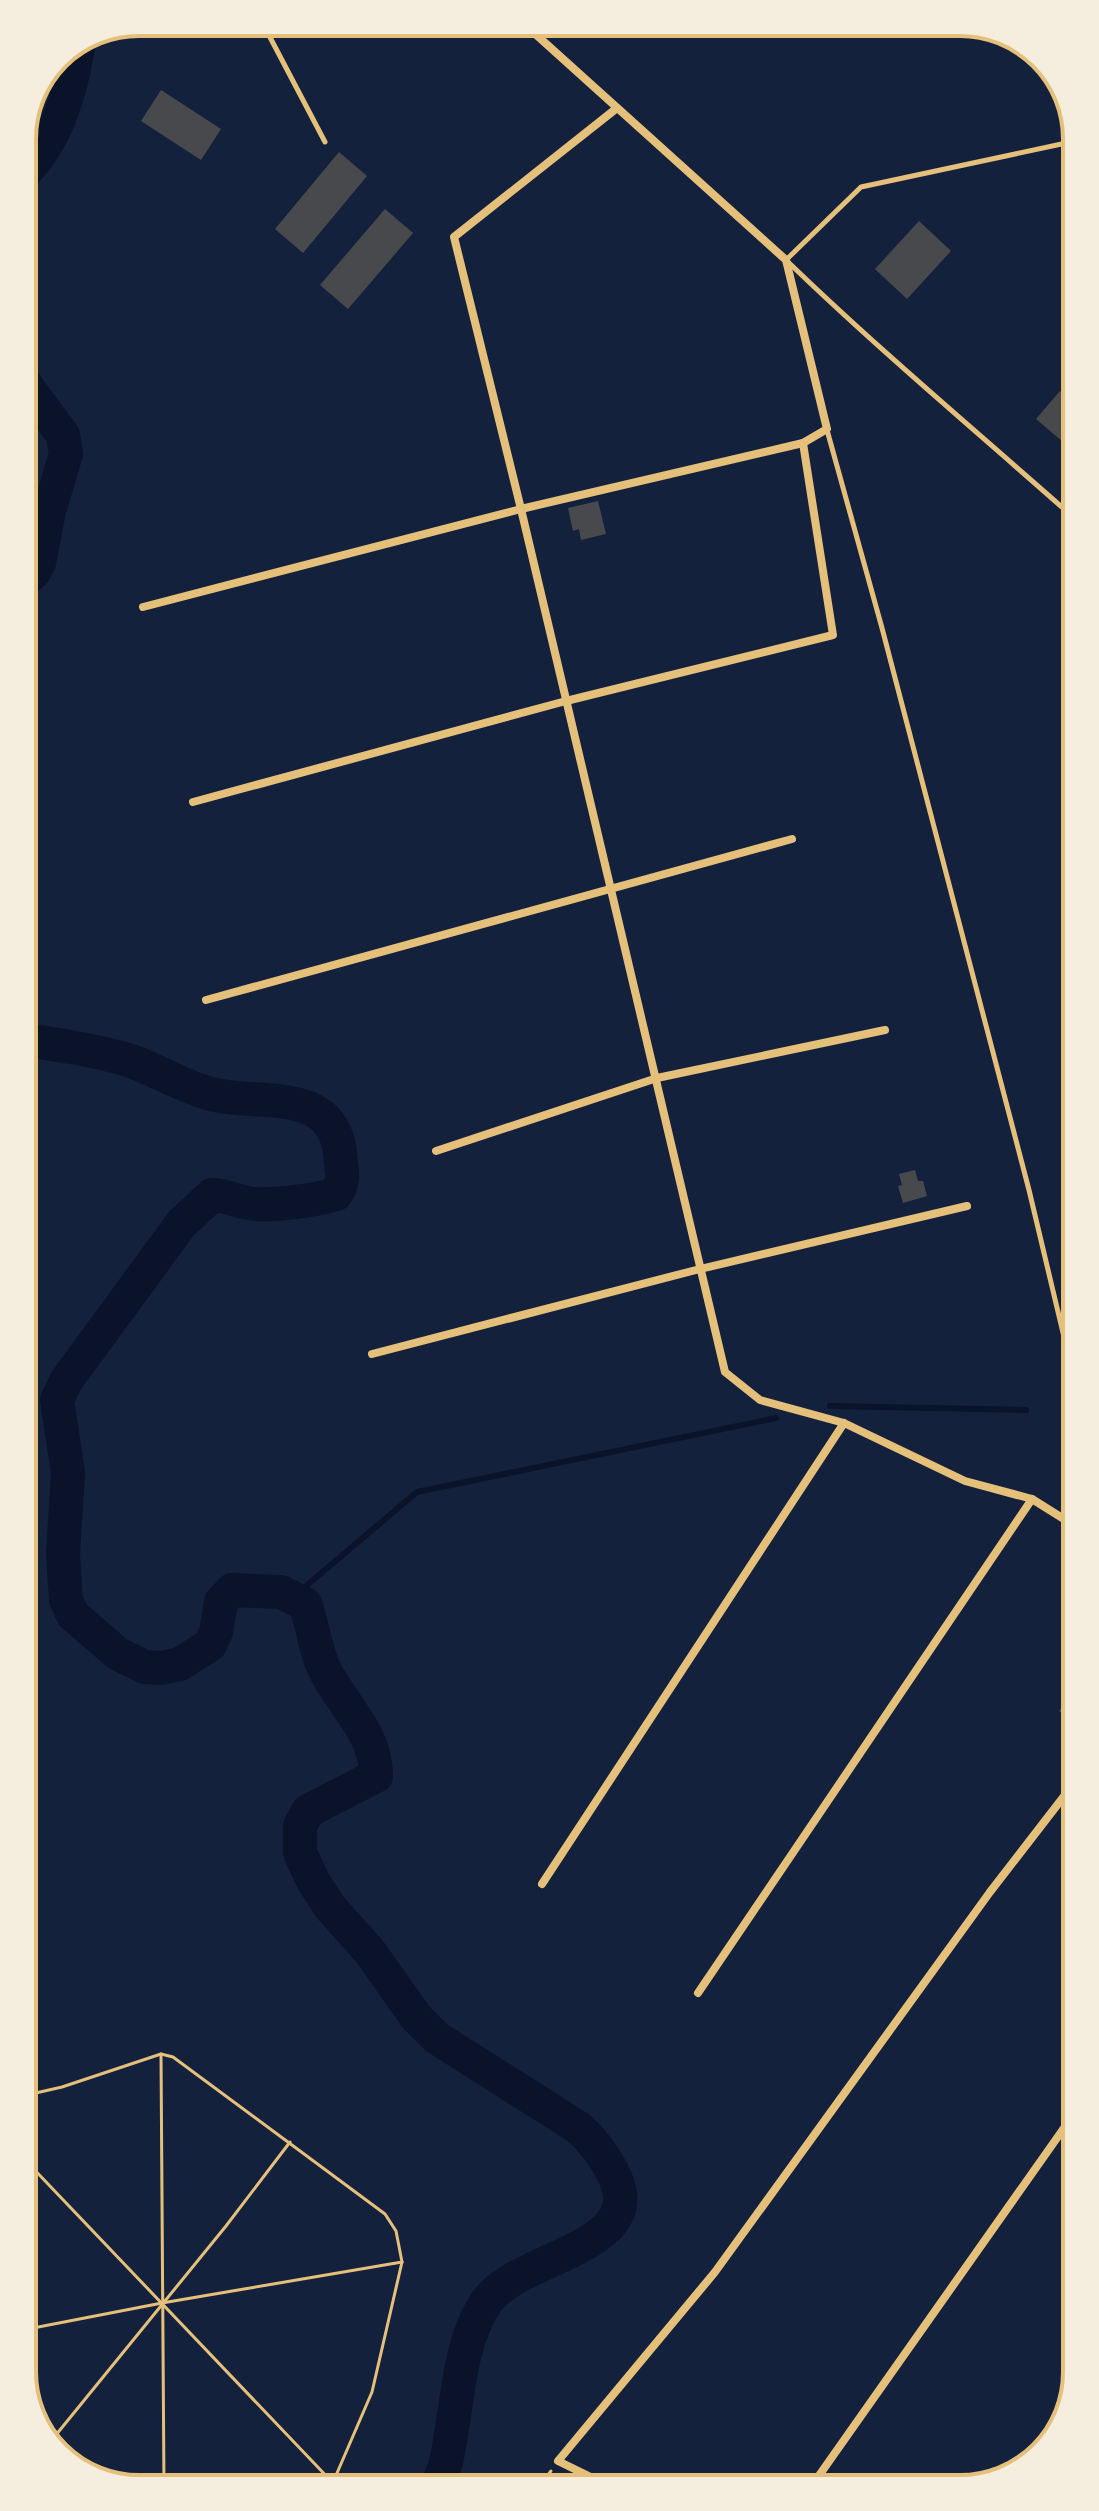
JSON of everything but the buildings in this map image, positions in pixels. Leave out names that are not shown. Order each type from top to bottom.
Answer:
[{"type":"street","points":[[143,607],[521,509],[803,443],[827,429],[786,260],[537,36]]},
{"type":"street","points":[[617,108],[454,237],[725,1372],[760,1400],[844,1423],[965,1481],[1032,1499],[1063,1518]]},
{"type":"street","points":[[193,802],[566,701],[833,635],[803,443]]},
{"type":"street","points":[[206,1000],[792,839]]},
{"type":"street","points":[[436,1151],[657,1078],[885,1030]]},
{"type":"street","points":[[372,1354],[700,1269],[967,1206]]},
{"type":"street","points":[[542,1884],[844,1423]]},
{"type":"street","points":[[698,1993],[1032,1499]]},
{"type":"street","points":[[587,2475],[558,2461],[715,2272],[990,1892],[1063,1798]]},
{"type":"street","points":[[819,2475],[1063,2129]]},
{"type":"lane","points":[[269,36],[325,142]]},
{"type":"lane","points":[[1063,144],[861,187],[786,260],[862,334],[897,361],[1063,508]]},
{"type":"lane","points":[[827,429],[1025,1176],[1063,1333]]},
{"type":"path","points":[[36,2093],[161,2054],[173,2057],[385,2214],[396,2231],[402,2262],[372,2392],[336,2475]]},
{"type":"path","points":[[161,2054],[164,2475]]},
{"type":"path","points":[[57,2434],[226,2226],[290,2142]]},
{"type":"path","points":[[36,2171],[323,2475]]},
{"type":"path","points":[[36,2327],[402,2262]]},
{"type":"path","points":[[547,2475],[558,2461]]},
{"type":"waterway","points":[[36,159],[60,116],[76,58]]},
{"type":"waterway","points":[[36,399],[63,435],[66,454],[36,568]]},
{"type":"waterway","points":[[36,1042],[128,1060],[208,1093],[307,1107],[322,1116],[334,1131],[342,1175],[336,1194],[307,1201],[264,1204],[212,1195],[181,1224],[66,1381],[57,1400],[68,1473],[63,1554],[66,1600],[73,1615],[118,1654],[145,1667],[162,1668],[180,1664],[210,1645],[216,1632],[221,1602],[232,1590],[281,1592],[305,1604],[324,1668],[366,1736],[375,1762],[376,1776],[308,1811],[300,1826],[300,1853],[313,1881],[330,1907],[370,1952],[416,2017],[437,2038],[579,2128],[598,2148],[612,2171],[620,2197],[615,2218],[599,2235],[524,2273],[501,2287],[485,2304],[472,2331],[463,2361],[448,2455],[441,2475]]},
{"type":"waterway","points":[[830,1406],[1026,1410]]},
{"type":"waterway","points":[[293,1597],[417,1492],[776,1418]]}]
